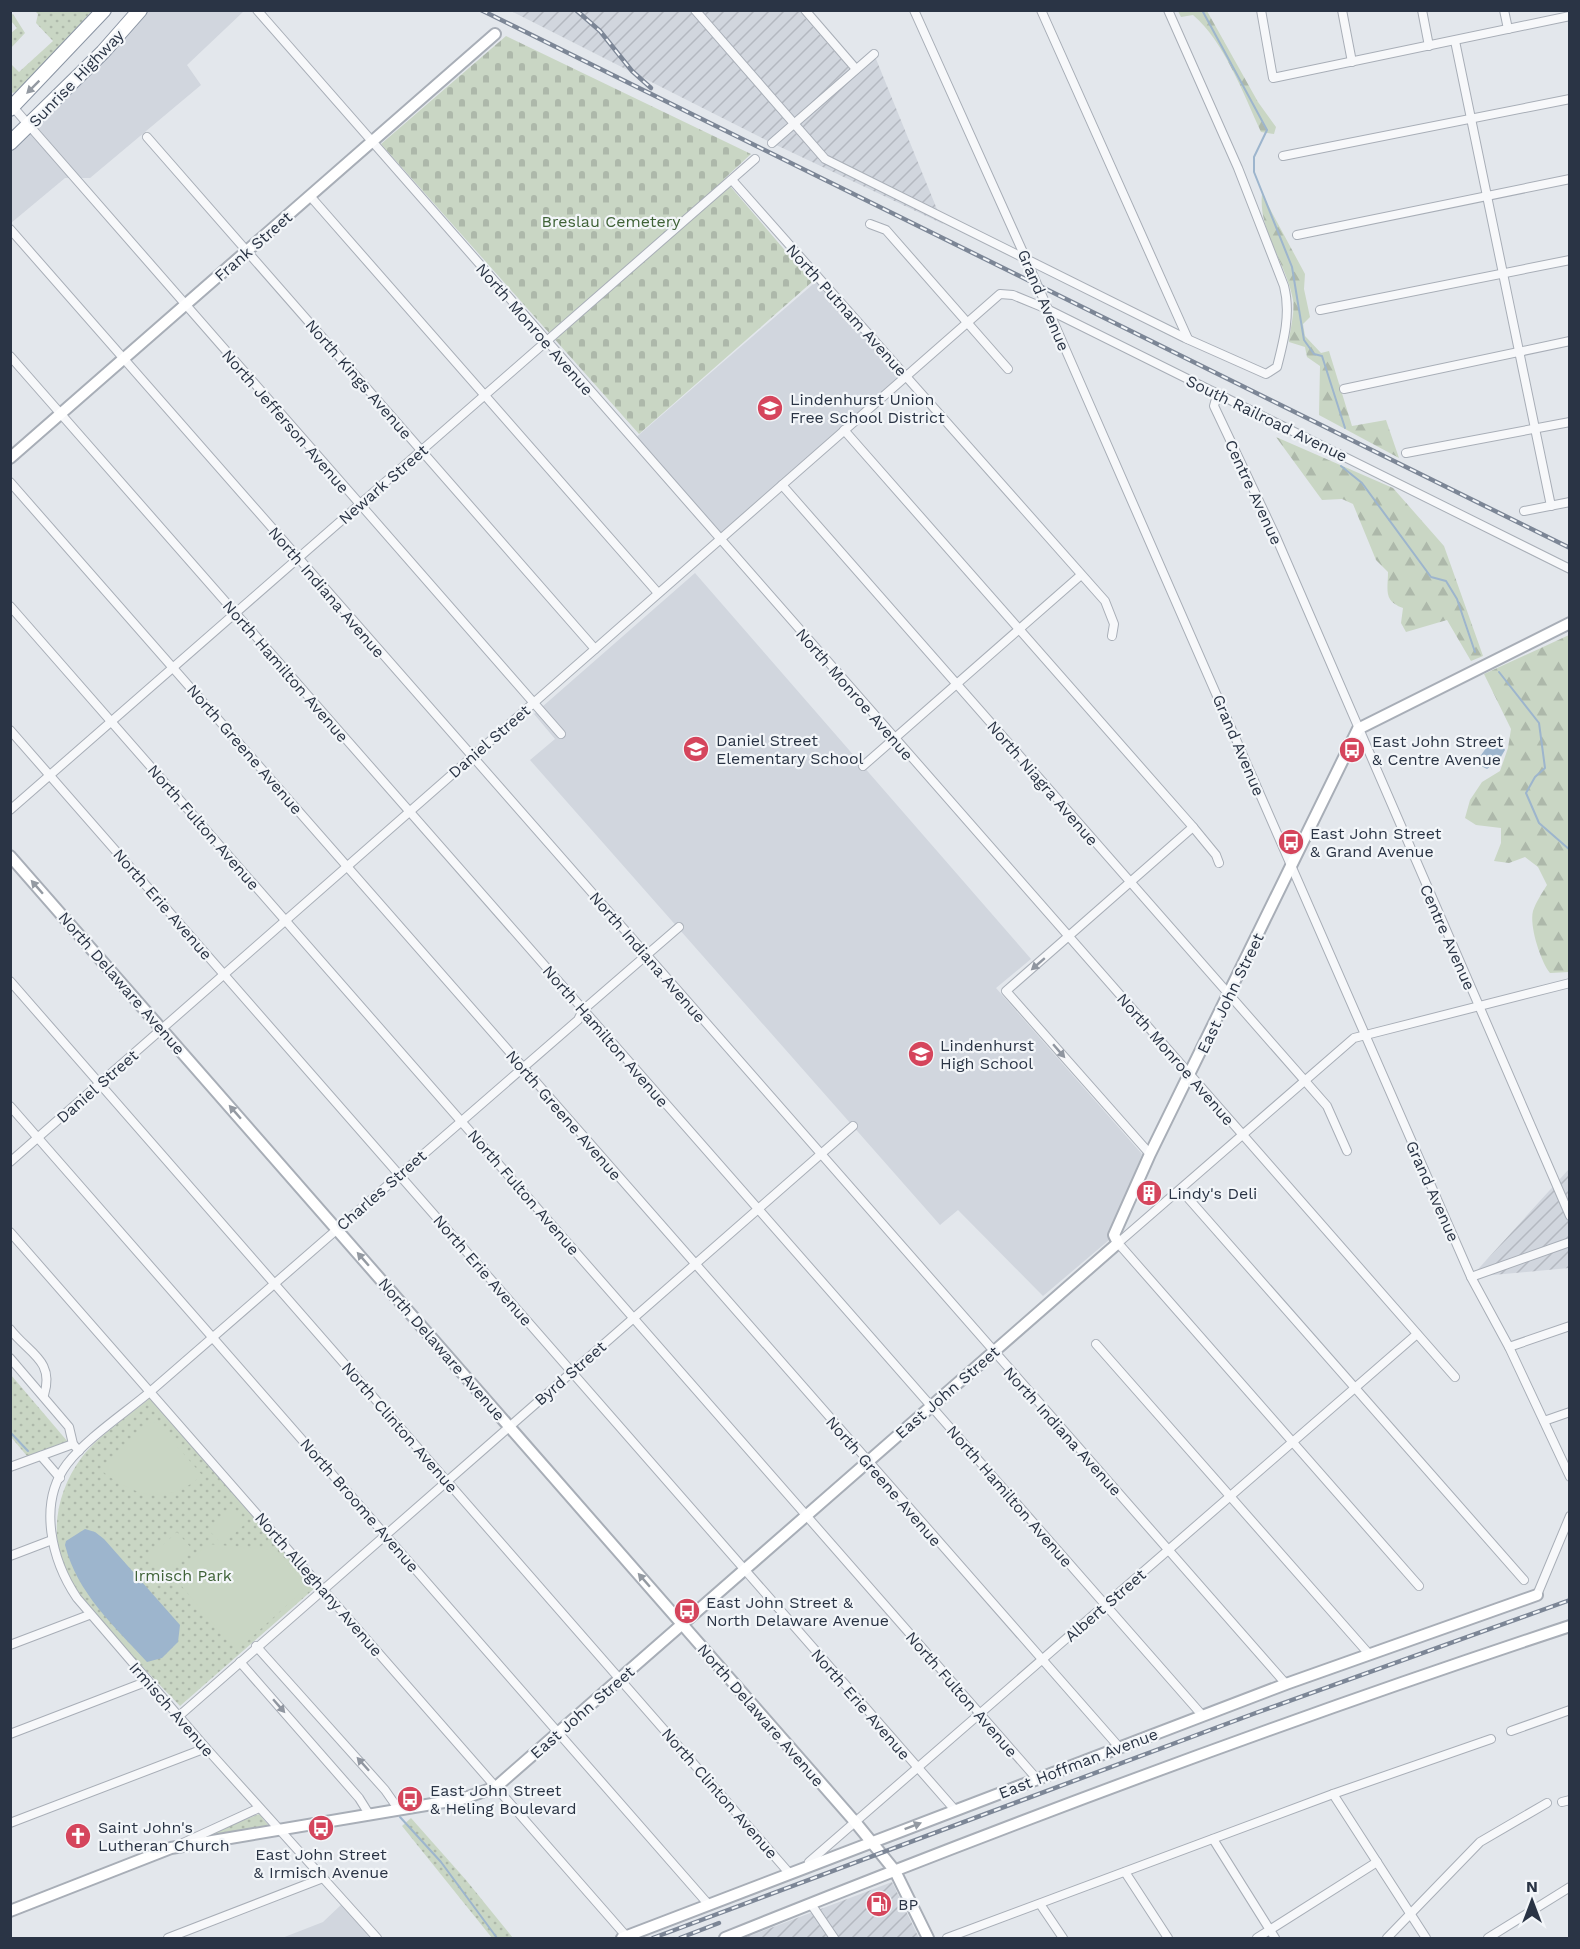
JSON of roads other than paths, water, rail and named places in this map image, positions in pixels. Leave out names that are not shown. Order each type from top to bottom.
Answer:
[{"type":"highway","name":"Sunrise Highway","points":[[12,108],[104,10]]},
{"type":"highway","name":"Sunrise Highway","points":[[10,143],[140,10]]},
{"type":"street","name":"North Monroe Avenue","points":[[257,10],[370,142],[1455,1377]]},
{"type":"street","points":[[695,10],[825,159],[1188,339],[1266,374],[1277,367],[1285,336],[1288,302],[1284,286],[1238,168],[1168,10]]},
{"type":"street","points":[[805,10],[856,69]]},
{"type":"street","name":"Grand Avenue","points":[[914,10],[1026,259],[1471,1277],[1509,1347],[1569,1477]]},
{"type":"street","points":[[1041,10],[1188,339]]},
{"type":"street","points":[[1261,10],[1273,78],[1569,16]]},
{"type":"street","points":[[1342,10],[1352,62]]},
{"type":"street","points":[[1422,10],[1429,46]]},
{"type":"street","points":[[1504,10],[1508,29]]},
{"type":"street","name":"Frank Street","points":[[10,458],[495,34]]},
{"type":"street","points":[[1455,41],[1551,506]]},
{"type":"street","points":[[772,143],[874,54]]},
{"type":"street","points":[[1283,156],[1569,99]]},
{"type":"street","name":"North Jefferson Avenue","points":[[12,108],[561,734]]},
{"type":"street","name":"North Kings Avenue","points":[[147,137],[595,649]]},
{"type":"street","name":"Newark Street","points":[[10,810],[755,159]]},
{"type":"street","points":[[1297,236],[1569,179]]},
{"type":"street","name":"North Putnam Avenue","points":[[732,180],[1105,601],[1114,624],[1112,636]]},
{"type":"street","points":[[310,196],[658,594]]},
{"type":"street","points":[[870,224],[886,230],[1008,369]]},
{"type":"street","name":"North Indiana Avenue","points":[[10,230],[1286,1684]]},
{"type":"street","points":[[1320,310],[1569,260]]},
{"type":"street","name":"South Railroad Avenue","points":[[968,321],[992,299],[1004,294],[1047,309],[1569,569]]},
{"type":"street","name":"Daniel Street","points":[[10,1162],[968,321]]},
{"type":"street","points":[[1344,389],[1569,341]]},
{"type":"street","name":"North Hamilton Avenue","points":[[10,356],[1202,1715]]},
{"type":"street","name":"Centre Avenue","points":[[1217,395],[1214,406],[1276,537],[1569,1216]]},
{"type":"street","points":[[1406,453],[1569,422]]},
{"type":"street","points":[[844,430],[1193,827],[1216,855],[1219,863]]},
{"type":"street","name":"North Greene Avenue","points":[[10,482],[1119,1748]]},
{"type":"street","name":"North Niagra Avenue","points":[[782,485],[1305,1080],[1327,1106],[1347,1151]]},
{"type":"street","points":[[1524,511],[1569,502]]},
{"type":"street","points":[[863,766],[1082,575]]},
{"type":"street","name":"North Fulton Avenue","points":[[10,606],[1037,1779]]},
{"type":"street","points":[[1358,729],[1477,667],[1569,623]]},
{"type":"street","name":"East John Street","points":[[171,1848],[462,1799],[496,1787],[1118,1243],[1114,1235],[1150,1154],[1358,729]]},
{"type":"street","name":"North Erie Avenue","points":[[10,730],[955,1810]]},
{"type":"street","points":[[1150,1154],[1006,991],[1193,827]]},
{"type":"street","name":"North Delaware Avenue","points":[[10,856],[856,1823],[895,1871],[928,1938]]},
{"type":"street","name":"Charles Street","points":[[76,1447],[151,1391],[522,1066],[578,1020],[583,1010],[679,927]]},
{"type":"street","name":"North Clinton Avenue","points":[[10,981],[790,1874]]},
{"type":"street","points":[[1419,1586],[1118,1243],[1354,1038],[1569,983]]},
{"type":"street","name":"North Broome Avenue","points":[[10,1106],[709,1905]]},
{"type":"street","name":"Byrd Street","points":[[179,1716],[256,1646],[853,1126]]},
{"type":"street","points":[[1180,1190],[1524,1580]]},
{"type":"street","name":"North Alleghany Avenue","points":[[10,1232],[496,1787],[624,1937]]},
{"type":"street","points":[[1471,1277],[1569,1242]]},
{"type":"street","points":[[1509,1347],[1569,1326]]},
{"type":"street","points":[[10,1329],[42,1362],[48,1382],[44,1395]]},
{"type":"street","name":"Albert Street","points":[[790,1874],[818,1857],[917,1768],[1417,1334]]},
{"type":"street","points":[[1096,1344],[1369,1654]]},
{"type":"street","points":[[10,1358],[69,1427],[76,1447],[10,1467]]},
{"type":"street","points":[[1544,1421],[1569,1412]]},
{"type":"street","name":"Irmisch Avenue","points":[[76,1447],[60,1478],[52,1509],[52,1540],[65,1580],[89,1614],[259,1808],[377,1938]]},
{"type":"street","points":[[41,1456],[60,1478]]},
{"type":"street","points":[[1537,1595],[1569,1516]]},
{"type":"street","points":[[10,1556],[52,1540]]},
{"type":"street","name":"East Hoffman Avenue","points":[[624,1937],[1202,1715],[1537,1595]]},
{"type":"street","points":[[10,1645],[89,1614]]},
{"type":"street","points":[[731,1937],[895,1871],[1326,1709],[1569,1626]]},
{"type":"street","points":[[256,1646],[386,1790],[399,1810]]},
{"type":"street","points":[[240,1662],[359,1798],[369,1814]]},
{"type":"street","points":[[10,1734],[148,1681]]},
{"type":"street","points":[[1511,1731],[1569,1710]]},
{"type":"street","points":[[947,1938],[1333,1794],[1491,1739]]},
{"type":"street","points":[[10,1823],[206,1748]]},
{"type":"street","points":[[1333,1794],[1426,1938]]},
{"type":"street","points":[[1387,1938],[1480,1842],[1547,1803]]},
{"type":"street","name":"East John Street","points":[[10,1911],[171,1848],[259,1808]]},
{"type":"street","points":[[1213,1839],[1275,1938]]},
{"type":"street","points":[[1257,1938],[1377,1863]]},
{"type":"street","points":[[1125,1872],[1168,1938]]},
{"type":"street","points":[[168,1938],[323,1878]]},
{"type":"street","points":[[1488,1938],[1569,1887]]},
{"type":"street","points":[[811,1904],[834,1938]]},
{"type":"street","points":[[1040,1904],[1063,1938]]},
{"type":"water","points":[[1491,741],[1500,741],[1505,750],[1499,760],[1487,769],[1481,766],[1479,758]]},
{"type":"water","points":[[85,1529],[95,1532],[104,1539],[180,1625],[178,1642],[162,1658],[147,1662],[98,1608],[78,1578],[65,1545],[66,1541]]},
{"type":"waterway","points":[[1202,10],[1267,130],[1254,157],[1254,172],[1292,267],[1304,340],[1314,354],[1322,356],[1345,428]]},
{"type":"waterway","points":[[1341,466],[1362,483],[1431,577],[1446,581],[1457,599],[1475,652]]},
{"type":"waterway","points":[[1499,672],[1539,723],[1545,768],[1535,777],[1526,793],[1539,823],[1570,850]]},
{"type":"waterway","points":[[10,1432],[28,1451]]},
{"type":"waterway","points":[[400,1817],[441,1862],[497,1938]]},
{"type":"railway","points":[[481,10],[1570,548]]},
{"type":"railway","points":[[576,10],[600,31],[632,71],[651,88]]},
{"type":"railway","points":[[653,1938],[1253,1714],[1570,1600]]},
{"type":"railway","points":[[680,1938],[719,1923]]},
{"type":"place","name":"Lindenhurst Union Free School District","points":[[770,408]]},
{"type":"place","name":"Daniel Street Elementary School","points":[[696,749]]},
{"type":"place","name":"East John Street & Centre Avenue","points":[[1352,750]]},
{"type":"place","name":"East John Street & Grand Avenue","points":[[1291,842]]},
{"type":"place","name":"Lindenhurst High School","points":[[921,1054]]},
{"type":"place","name":"Lindy's Deli","points":[[1149,1193]]},
{"type":"place","name":"East John Street & North Delaware Avenue","points":[[687,1611]]},
{"type":"place","name":"East John Street & Heling Boulevard","points":[[410,1799]]},
{"type":"place","name":"East John Street & Irmisch Avenue","points":[[321,1828]]},
{"type":"place","name":"Saint John's Lutheran Church","points":[[78,1836]]},
{"type":"place","name":"BP","points":[[879,1904]]},
{"type":"park label","name":"Breslau Cemetery","points":[[611,221]]},
{"type":"park label","name":"Irmisch Park","points":[[183,1575]]}]
